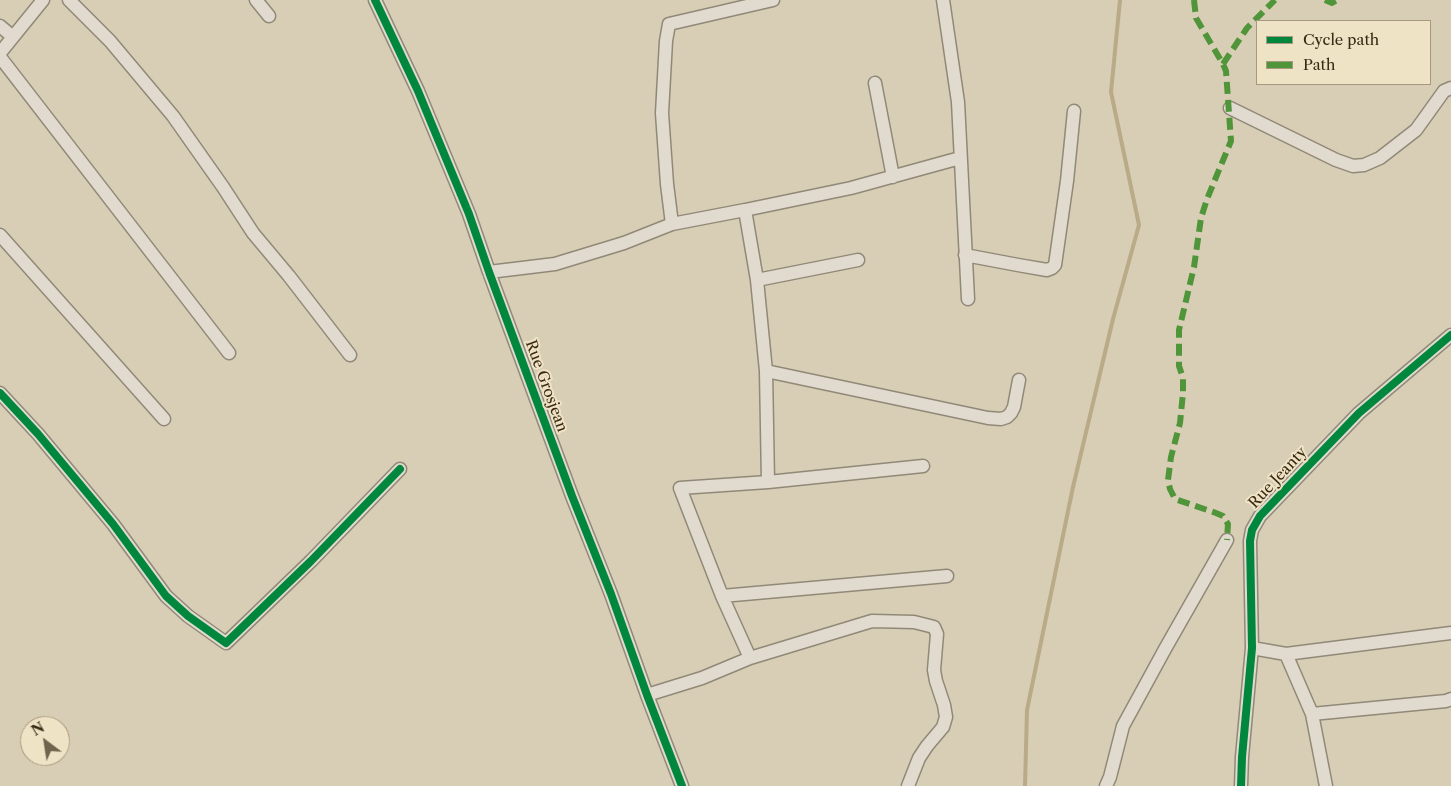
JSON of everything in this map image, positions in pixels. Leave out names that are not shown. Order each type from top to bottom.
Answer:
[{"type":"street","points":[[43,0],[0,55],[230,353]]},
{"type":"street","points":[[69,0],[110,41],[173,116],[254,233],[350,355]]},
{"type":"street","points":[[256,0],[269,16]]},
{"type":"street","name":"Rue Grosjean","points":[[375,0],[418,91],[453,173],[572,496],[611,594],[682,786]]},
{"type":"street","points":[[672,224],[662,113],[666,41],[669,24],[773,0]]},
{"type":"street","points":[[943,0],[958,102],[968,299]]},
{"type":"street","points":[[0,26],[13,37]]},
{"type":"street","points":[[875,83],[893,177]]},
{"type":"street","points":[[1230,108],[1336,160],[1353,166],[1364,165],[1380,158],[1416,130],[1444,91],[1451,88]]},
{"type":"street","points":[[965,255],[1048,270],[1055,265],[1067,182],[1074,111]]},
{"type":"street","points":[[490,272],[555,264],[624,243],[672,224],[851,188],[960,158]]},
{"type":"street","points":[[745,210],[756,280],[766,372],[768,482]]},
{"type":"street","points":[[0,235],[164,418]]},
{"type":"street","points":[[756,280],[858,260]]},
{"type":"street","name":"Rue Jeanty","points":[[1241,786],[1252,648],[1250,541],[1252,530],[1260,516],[1359,413],[1451,334]]},
{"type":"street","points":[[766,372],[988,418],[1001,419],[1007,417],[1014,407],[1019,380]]},
{"type":"street","points":[[0,393],[38,434],[114,524],[166,596],[188,616],[226,643],[311,561],[400,469]]},
{"type":"street","points":[[750,658],[722,596],[680,488],[768,482],[923,466]]},
{"type":"street","points":[[1106,786],[1123,726],[1227,540]]},
{"type":"street","points":[[722,596],[947,576]]},
{"type":"street","points":[[647,695],[702,678],[750,658],[872,621],[914,622],[934,627],[937,634],[934,670],[946,717],[943,727],[919,758],[908,786]]},
{"type":"street","points":[[1252,648],[1286,654],[1451,633]]},
{"type":"street","points":[[1286,654],[1312,714],[1326,786]]},
{"type":"street","points":[[1312,714],[1451,699]]},
{"type":"waterway","points":[[1025,786],[1027,710],[1073,487],[1113,319],[1139,225],[1111,92],[1120,0]]},
{"type":"marked path","points":[[1194,0],[1196,18],[1226,71],[1231,141],[1201,218],[1194,267],[1179,330],[1179,366],[1183,378],[1183,393],[1180,423],[1171,457],[1168,480],[1175,499],[1223,516],[1228,524],[1227,540]]},
{"type":"marked path","points":[[1223,64],[1247,28],[1275,0]]},
{"type":"marked path","points":[[1325,0],[1332,3],[1337,0]]},
{"type":"cycle path","points":[[375,0],[418,91],[469,214],[572,496],[611,594],[682,786]]},
{"type":"cycle path","points":[[1241,786],[1252,648],[1250,541],[1252,530],[1260,516],[1359,413],[1451,335]]},
{"type":"cycle path","points":[[0,393],[38,434],[113,524],[166,596],[188,616],[226,643],[311,561],[400,469]]}]
